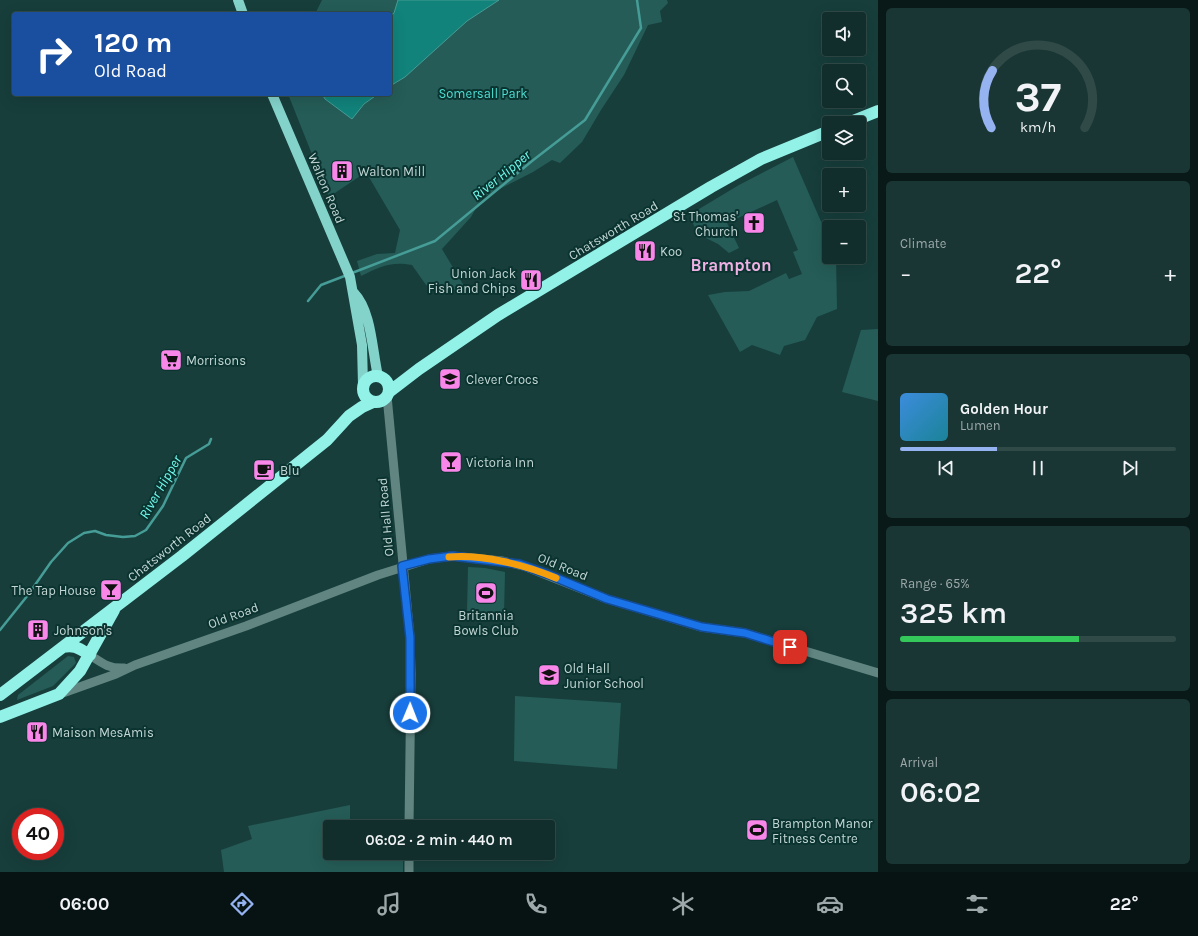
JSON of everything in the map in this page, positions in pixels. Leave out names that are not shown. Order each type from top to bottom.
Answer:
[{"type":"highway","points":[[866,116],[878,111]]},
{"type":"highway","name":"Chatsworth Road","points":[[388,394],[419,369],[498,315],[711,188],[761,160],[822,134]]},
{"type":"highway","name":"Chatsworth Road","points":[[382,378],[402,376],[419,369]]},
{"type":"highway","points":[[382,378],[388,383],[388,394],[381,401],[373,402],[365,397],[363,387],[367,379],[382,378]]},
{"type":"highway","name":"Chatsworth Road","points":[[349,416],[354,402],[363,387]]},
{"type":"highway","name":"Chatsworth Road","points":[[4,692],[177,560],[295,466],[327,440],[349,416],[362,407],[373,402]]},
{"type":"highway","points":[[0,717],[59,694],[80,671],[117,605]]},
{"type":"highway","name":"Old Road","points":[[63,647],[71,645],[90,655]]},
{"type":"highway","points":[[4,692],[7,703],[17,711]]},
{"type":"main road","points":[[238,0],[242,12]]},
{"type":"main road","name":"Walton Road","points":[[273,96],[350,277],[354,293],[353,302],[362,345],[363,387]]},
{"type":"main road","name":"Walton Road","points":[[354,293],[359,298],[370,328],[382,378]]},
{"type":"street","name":"Old Hall Road","points":[[388,394],[402,566],[410,638],[409,820]]},
{"type":"street","name":"Old Road","points":[[59,694],[116,674],[126,668],[246,626],[402,566],[429,559],[452,556],[519,564],[614,601],[702,627],[745,633],[878,673]]},
{"type":"street","name":"Old Road","points":[[90,655],[114,669],[126,668]]},
{"type":"street","points":[[409,860],[409,872]]},
{"type":"green space","name":"Somersall Park","points":[[322,0],[667,0],[668,3],[660,11],[662,22],[648,25],[624,75],[582,142],[560,163],[552,160],[533,172],[482,198],[471,217],[442,249],[464,286],[456,290],[426,285],[412,265],[391,264],[361,276],[357,261],[377,254],[395,253],[400,230],[366,172],[329,197],[289,96],[392,96],[392,12],[316,12]]},
{"type":"green space","points":[[793,157],[822,224],[822,264],[836,264],[837,309],[817,317],[805,340],[784,346],[780,355],[752,345],[740,352],[708,295],[725,292],[749,291],[786,273],[789,279],[802,274],[793,252],[798,250],[777,200],[727,223],[739,248],[729,253],[718,244],[698,234],[689,215],[739,185]]},
{"type":"green space","points":[[878,329],[878,401],[842,392],[861,330]]},
{"type":"green space","name":"Britannia Bowls Club","points":[[468,567],[485,568],[505,572],[504,614],[467,612]]},
{"type":"green space","points":[[68,656],[74,657],[76,663],[53,686],[17,700],[18,695]]},
{"type":"green space","points":[[515,696],[621,703],[617,769],[514,761]]},
{"type":"green space","points":[[350,805],[350,820],[323,820],[323,860],[403,860],[403,872],[224,872],[221,850],[252,839],[248,826]]},
{"type":"water","points":[[398,0],[499,0],[467,21],[405,77],[392,85],[392,14],[394,13]]},
{"type":"water","points":[[323,96],[375,96],[364,104],[352,119],[325,99]]},
{"type":"waterway","name":"River Hipper","points":[[352,273],[435,241],[532,161],[585,120],[641,28],[637,0]]},
{"type":"waterway","name":"River Hipper","points":[[308,301],[321,285],[347,275]]},
{"type":"waterway","name":"River Hipper","points":[[0,630],[28,595],[51,562],[68,543],[84,533],[95,531],[106,535],[123,537],[135,536],[146,530],[163,506],[186,458],[209,444],[211,439]]},
{"type":"slow traffic","points":[[449,557],[452,556],[519,564],[556,578]]},
{"type":"place","name":"Walton Mill","points":[[342,171]]},
{"type":"place","name":"St Thomas' Church","points":[[754,223]]},
{"type":"place","name":"Koo","points":[[645,251]]},
{"type":"place","name":"Union Jack Fish and Chips","points":[[531,280]]},
{"type":"place","name":"Morrisons","points":[[171,360]]},
{"type":"place","name":"Clever Crocs","points":[[450,379]]},
{"type":"place","name":"Victoria Inn","points":[[451,462]]},
{"type":"place","name":"Blu","points":[[264,470]]},
{"type":"place","name":"The Tap House","points":[[111,590]]},
{"type":"place","name":"Britannia Bowls Club","points":[[486,593]]},
{"type":"place","name":"Johnson's","points":[[38,630]]},
{"type":"place","name":"Old Hall Junior School","points":[[549,675]]},
{"type":"place","name":"Maison MesAmis","points":[[37,732]]},
{"type":"place","name":"Brampton Manor Fitness Centre","points":[[757,830]]},
{"type":"district","name":"Brampton","points":[[731,265]]},
{"type":"route","points":[[410,713],[410,638],[402,566],[429,559],[452,556],[519,564],[607,599],[702,627],[745,633],[790,647]]}]
